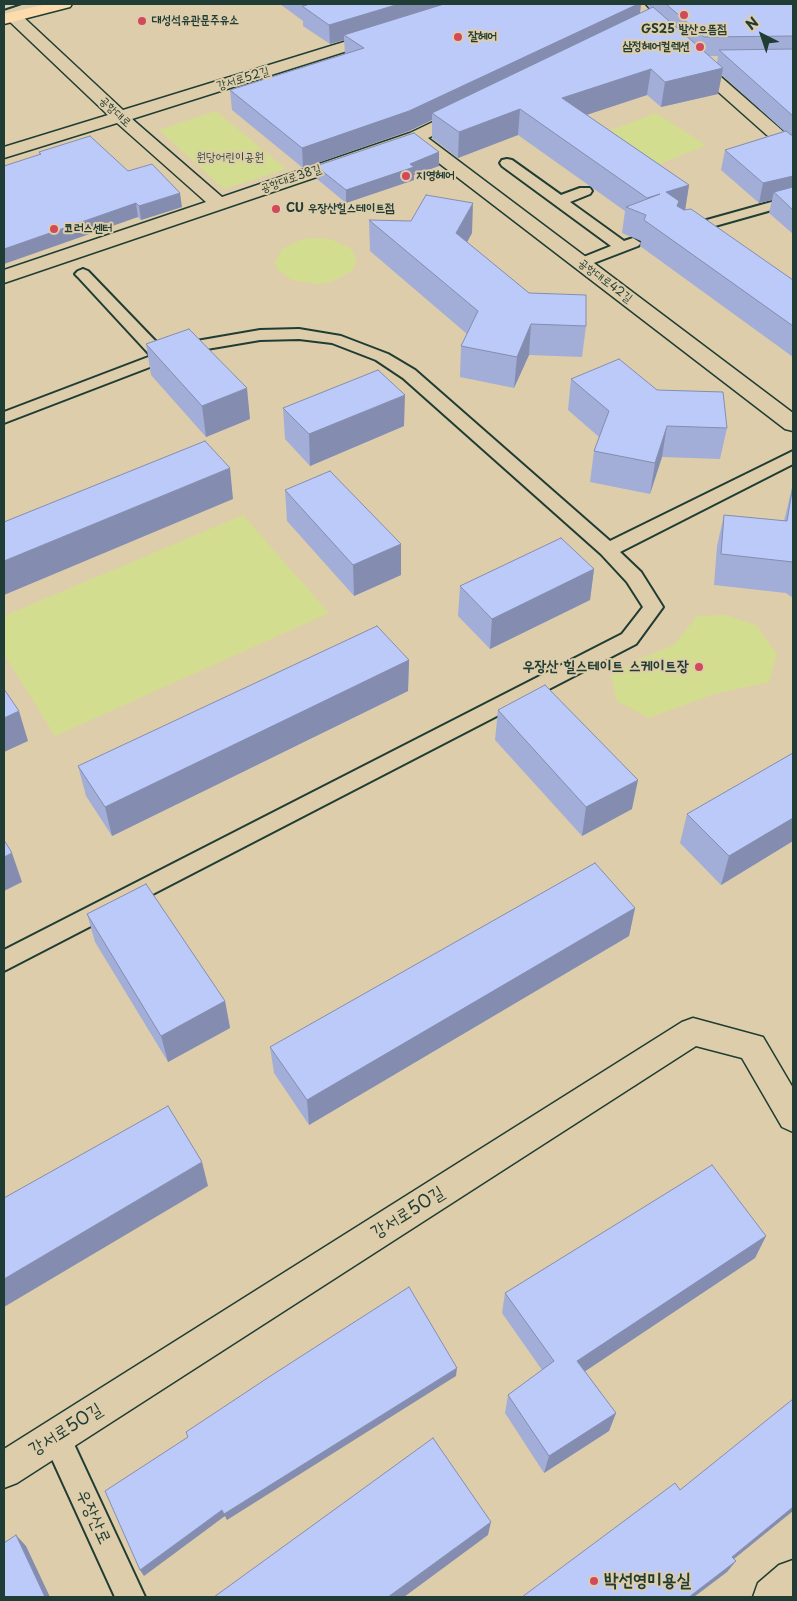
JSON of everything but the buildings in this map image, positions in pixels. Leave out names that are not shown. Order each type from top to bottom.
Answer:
[{"type":"main road","points":[[7,17],[64,4]]},
{"type":"street","points":[[636,4],[652,23],[793,149]]},
{"type":"street","name":"공항대로","points":[[7,17],[219,204]]},
{"type":"street","points":[[635,32],[652,23]]},
{"type":"street","name":"강서로52길","points":[[4,153],[397,30]]},
{"type":"street","points":[[695,62],[724,62]]},
{"type":"street","name":"공항대로38길","points":[[4,277],[416,137],[486,103]]},
{"type":"street","name":"공항대로42길","points":[[416,137],[793,424]]},
{"type":"street","name":"강서로50길","points":[[4,1470],[693,1032],[752,1047],[793,1117]]},
{"type":"street","points":[[772,1597],[793,1579]]},
{"type":"lane","points":[[7,17],[36,4]]},
{"type":"lane","points":[[507,163],[559,201],[628,245],[581,263]]},
{"type":"lane","points":[[559,201],[584,191]]},
{"type":"lane","points":[[680,231],[793,200]]},
{"type":"lane","points":[[83,274],[161,357]]},
{"type":"lane","points":[[4,418],[185,348],[233,338],[299,334],[335,340],[382,357],[409,374],[608,550],[634,577],[652,607],[629,639],[4,961]]},
{"type":"lane","points":[[608,550],[793,457]]},
{"type":"lane","name":"우장산로","points":[[56,1436],[130,1597]]},
{"type":"green space","name":"원당어린이공원","points":[[216,111],[286,169],[224,189],[159,130]]},
{"type":"green space","points":[[656,113],[706,145],[652,167],[602,134]]},
{"type":"green space","points":[[303,239],[330,239],[350,248],[355,256],[356,263],[352,271],[331,282],[317,284],[292,280],[277,269],[275,262],[282,249]]},
{"type":"green space","points":[[243,515],[329,613],[55,736],[4,654],[4,616]]},
{"type":"green space","name":"우장산 힐스테이트 스케이트장","points":[[725,615],[756,625],[777,654],[769,682],[714,694],[649,718],[617,701],[611,676],[639,659],[674,645],[697,616]]},
{"type":"place","name":"GS25 발산으뜸점","points":[[684,15]]},
{"type":"place","name":"대성석유관문주유소","points":[[142,21]]},
{"type":"place","name":"잘헤어","points":[[458,37]]},
{"type":"place","name":"삼정헤어컬렉션","points":[[700,47]]},
{"type":"place","name":"지영헤어","points":[[406,176]]},
{"type":"place","name":"CU 우장산힐스테이트점","points":[[276,209]]},
{"type":"place","name":"코러스센터","points":[[54,229]]},
{"type":"place","name":"우장산 힐스테이트 스케이트장","points":[[699,667]]},
{"type":"place","name":"박선영미용실","points":[[594,1581]]}]
